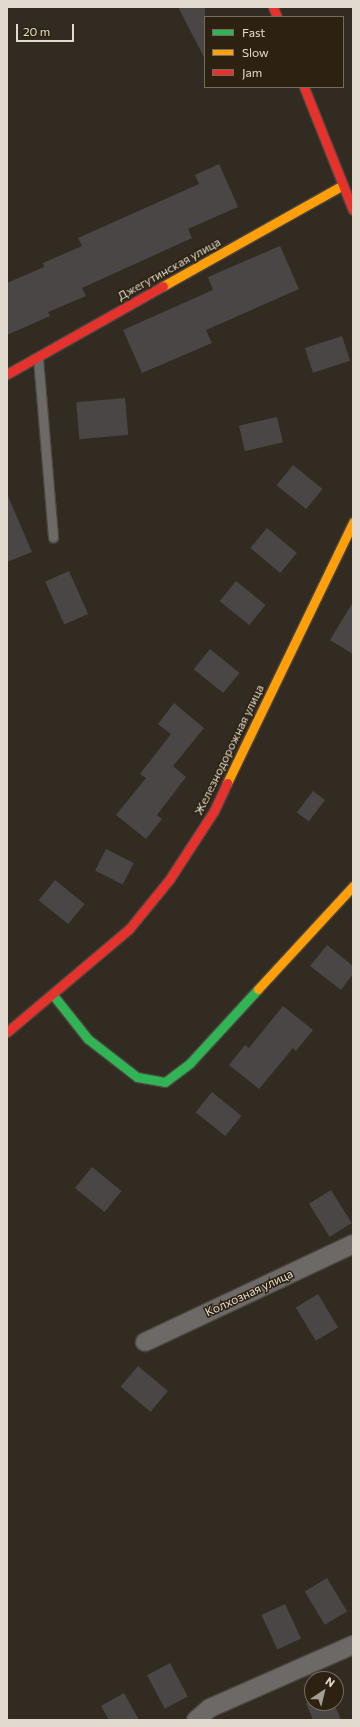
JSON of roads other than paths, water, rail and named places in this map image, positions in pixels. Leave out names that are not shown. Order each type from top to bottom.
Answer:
[{"type":"street","points":[[304,88],[353,210]]},
{"type":"street","name":"Джегутинская улица","points":[[7,374],[343,185]]},
{"type":"street","name":"Железнодорожная улица","points":[[7,1032],[53,995],[129,929],[169,880],[214,811],[353,522]]},
{"type":"street","points":[[53,995],[88,1039],[137,1077],[165,1082],[190,1063],[353,886]]},
{"type":"street","name":"Колхозная улица","points":[[146,1342],[353,1244]]},
{"type":"street","points":[[196,1720],[210,1708],[353,1645]]},
{"type":"lane","points":[[38,357],[53,537]]}]
